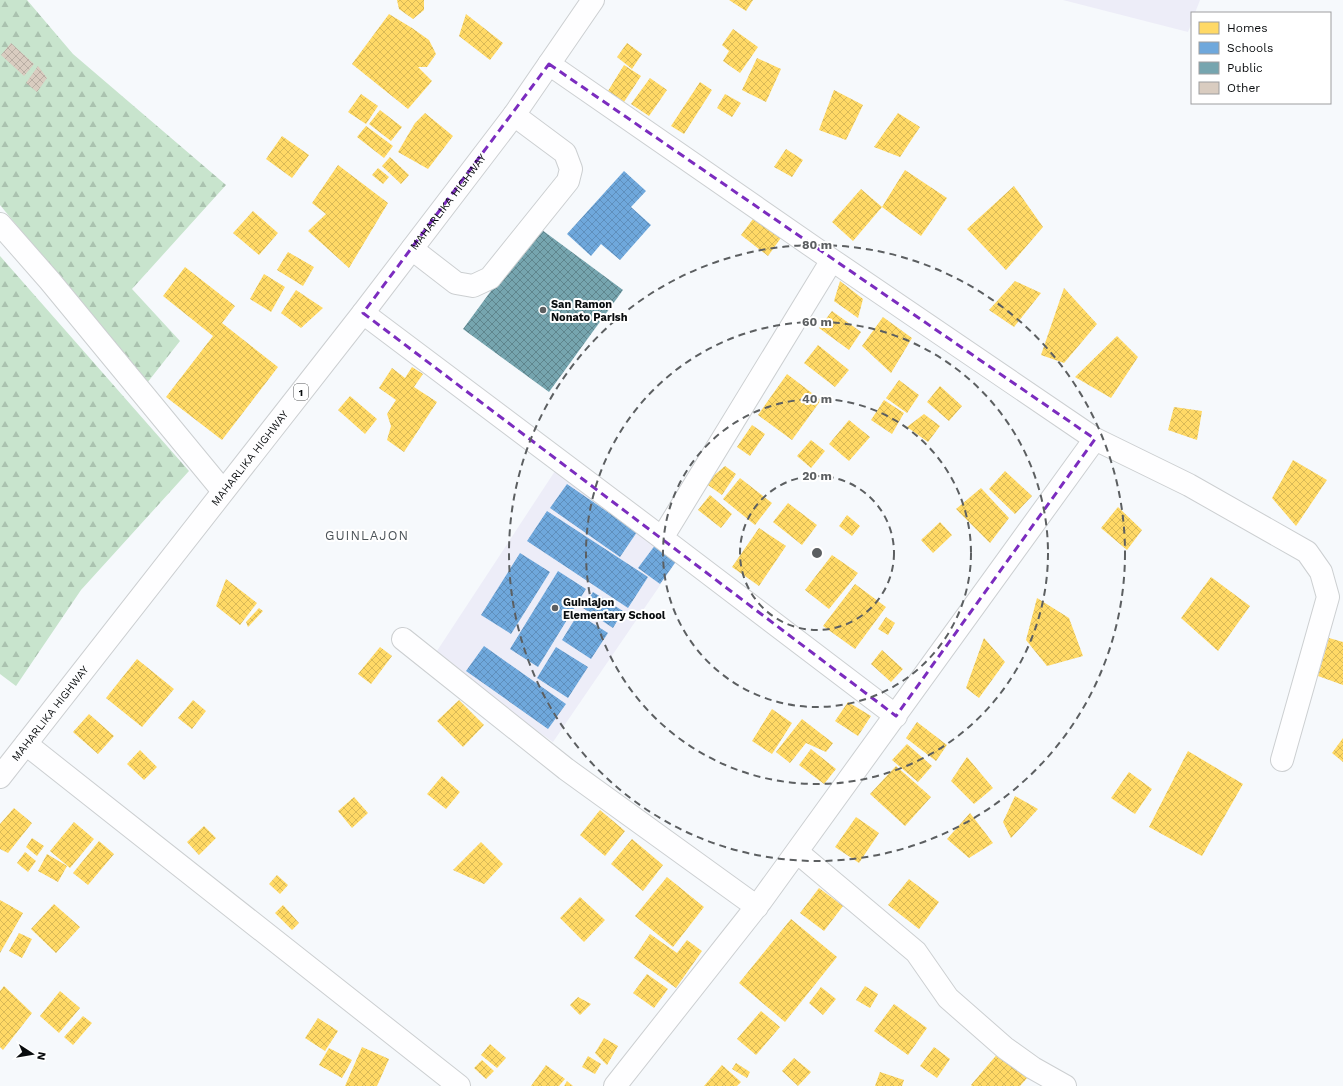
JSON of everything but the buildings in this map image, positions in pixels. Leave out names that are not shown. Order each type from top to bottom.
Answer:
[{"type":"main road","name":"MAHARLIKA HIGHWAY","points":[[0,777],[363,313],[514,115],[593,0]]},
{"type":"main road","points":[[549,64],[832,260],[1096,439],[1189,485],[1308,552],[1321,572],[1328,597],[1282,760]]},
{"type":"main road","points":[[412,248],[456,283],[473,286],[490,278],[568,181],[571,169],[565,153],[514,115]]},
{"type":"main road","points":[[0,224],[50,281],[224,491]]},
{"type":"main road","points":[[662,538],[832,260]]},
{"type":"main road","points":[[363,313],[896,716]]},
{"type":"main road","points":[[615,1086],[757,907],[1096,439]]},
{"type":"main road","points":[[403,639],[566,769],[757,907]]},
{"type":"main road","points":[[26,744],[459,1086]]},
{"type":"main road","points":[[797,852],[916,952],[948,998],[1005,1048],[1033,1068],[1065,1086]]},
{"type":"highlighted area","points":[[549,64],[1095,439],[896,716],[363,313]]},
{"type":"shaded area","points":[[1063,0],[1200,0],[1195,12],[1191,12],[1191,24],[1188,32]]},
{"type":"shaded area","name":"Guinlajon Elementary School","points":[[557,468],[678,559],[553,742],[433,657]]},
{"type":"green space","points":[[0,0],[27,0],[73,54],[226,185],[132,289],[180,341],[147,383],[0,205]]},
{"type":"green space","points":[[0,256],[189,471],[81,590],[16,686],[0,674]]},
{"type":"place","name":"San Ramon Nonato Parish","points":[[543,310]]},
{"type":"place","name":"Guinlajon Elementary School","points":[[555,608]]},
{"type":"district","name":"GUINLAJON","points":[[367,535]]}]
